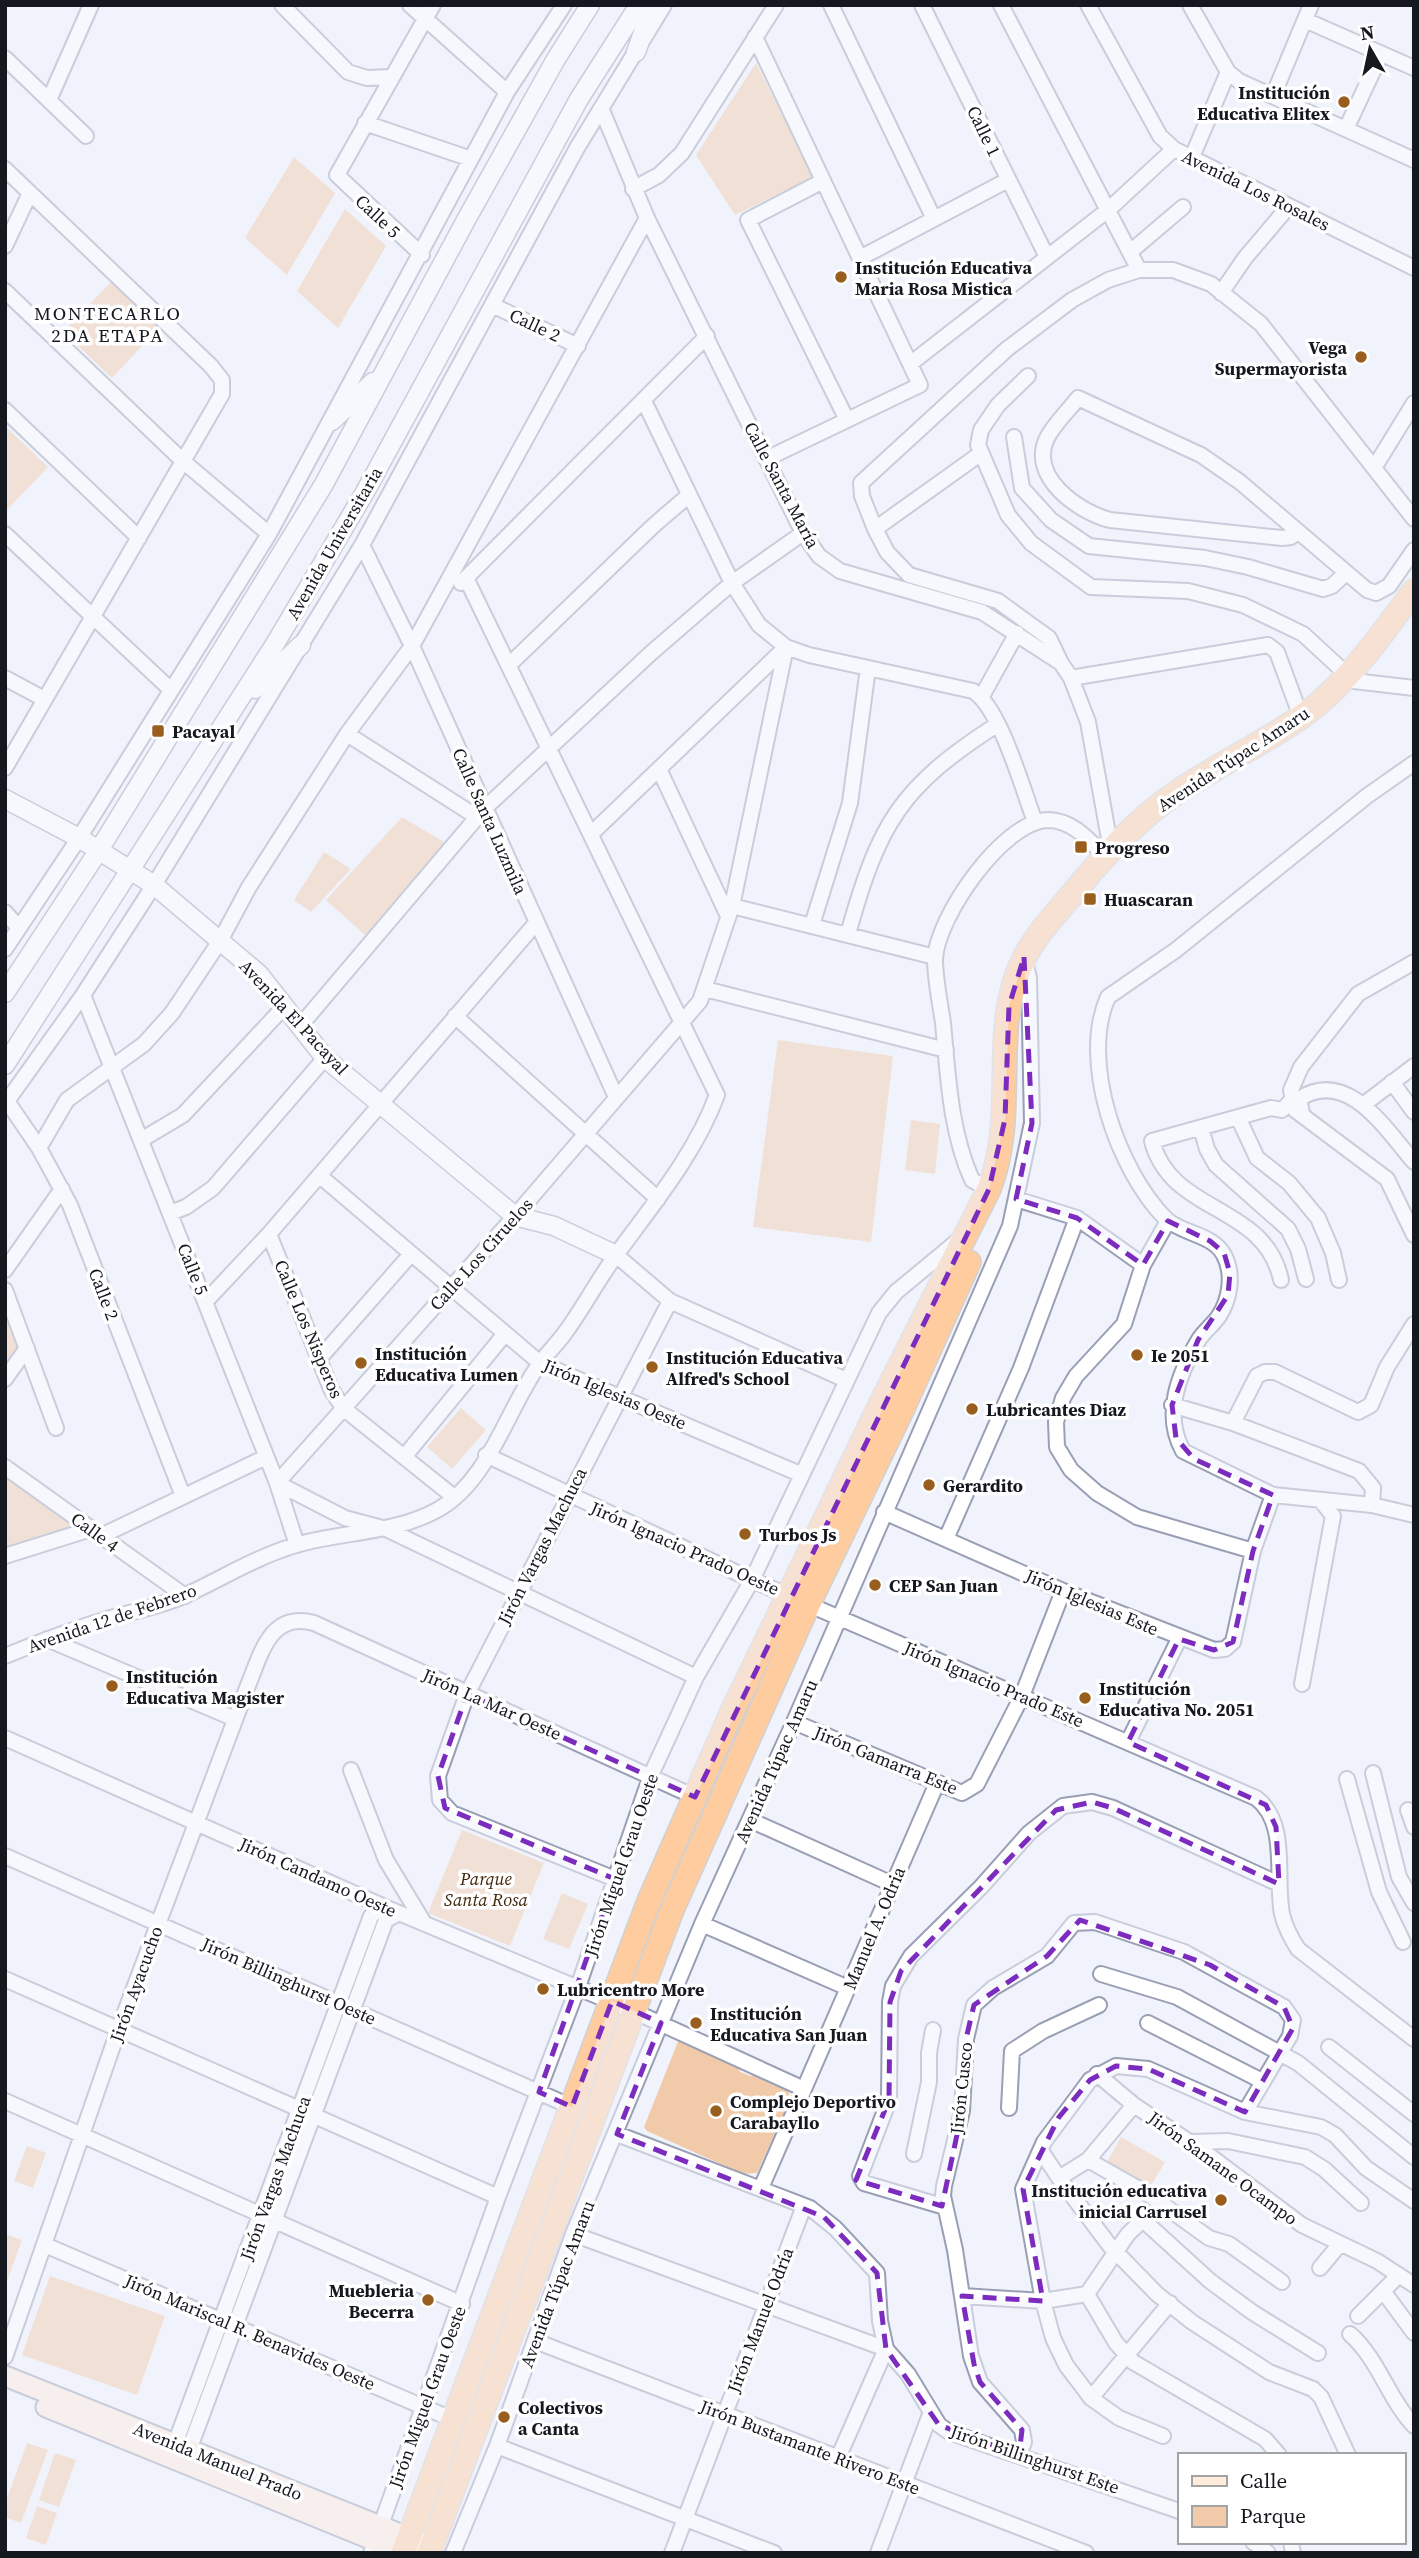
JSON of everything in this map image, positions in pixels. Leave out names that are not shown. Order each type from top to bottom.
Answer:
[{"type":"highway","name":"Avenida Túpac Amaru","points":[[441,2551],[633,2011],[672,1910],[798,1599],[884,1397],[969,1231],[997,1168],[1005,1119],[1009,1006],[1024,957],[1039,933],[1108,853],[1178,791],[1301,717],[1348,676],[1414,591]]},
{"type":"highway","name":"Avenida Túpac Amaru","points":[[405,2549],[649,1901],[695,1797],[798,1599],[904,1406],[979,1240],[989,1189]]},
{"type":"main road","name":"Avenida Manuel Prado","points":[[5,2376],[375,2540],[405,2549],[441,2551]]},
{"type":"main road","name":"Avenida Manuel Prado","points":[[5,2390],[179,2453]]},
{"type":"street","points":[[49,100],[91,5]]},
{"type":"street","points":[[282,5],[348,72],[367,78],[391,77]]},
{"type":"street","points":[[410,5],[507,92]]},
{"type":"street","points":[[433,5],[365,123],[471,159]]},
{"type":"street","points":[[5,949],[79,838],[269,534],[422,255],[507,92],[564,5]]},
{"type":"street","points":[[5,993],[99,850],[324,484],[550,71],[590,5]]},
{"type":"street","name":"Avenida Universitaria","points":[[5,1065],[234,708],[365,492],[579,99],[639,5]]},
{"type":"street","points":[[636,51],[653,5]]},
{"type":"street","points":[[6,1102],[83,995],[154,885],[362,545],[601,108],[664,5]]},
{"type":"street","points":[[634,190],[659,175],[682,153],[776,5]]},
{"type":"street","points":[[831,5],[934,219]]},
{"type":"street","name":"Calle 1","points":[[922,5],[1047,257]]},
{"type":"street","name":"Avenida Los Rosales","points":[[1088,5],[1160,136],[1174,149],[1414,268]]},
{"type":"street","points":[[1190,5],[1228,72],[1273,96],[1414,160]]},
{"type":"street","points":[[1273,96],[1311,5]]},
{"type":"street","points":[[1006,7],[1139,270]]},
{"type":"street","points":[[1305,20],[1414,68]]},
{"type":"street","points":[[755,37],[920,385],[766,459]]},
{"type":"street","points":[[1346,129],[1381,54]]},
{"type":"street","points":[[5,58],[86,136]]},
{"type":"street","points":[[1192,158],[1228,72]]},
{"type":"street","name":"Calle Santa María","points":[[601,108],[647,218],[803,533],[819,556],[840,571],[971,607],[1017,633],[1061,663],[1071,678],[1088,722],[1108,853]]},
{"type":"street","name":"Calle 5","points":[[365,123],[337,175],[422,255]]},
{"type":"street","points":[[910,364],[1108,210],[1174,149]]},
{"type":"street","points":[[5,169],[222,380],[222,394],[184,462],[5,768]]},
{"type":"street","points":[[823,180],[748,220],[847,420]]},
{"type":"street","points":[[860,258],[1008,180]]},
{"type":"street","points":[[5,246],[30,193]]},
{"type":"street","points":[[1221,292],[1289,205]]},
{"type":"street","points":[[1130,252],[1183,207]]},
{"type":"street","points":[[39,1148],[67,1100],[144,1044],[172,1013],[220,942],[248,887],[347,734],[412,646],[647,218]]},
{"type":"street","points":[[1061,663],[1049,638],[998,601],[909,575],[887,552],[874,529],[862,496],[861,482],[1007,349],[1072,300],[1108,280],[1139,270],[1172,270],[1211,284],[1261,324],[1414,519]]},
{"type":"street","points":[[5,291],[184,462],[269,534]]},
{"type":"street","name":"Calle 2","points":[[492,305],[578,345]]},
{"type":"street","points":[[436,604],[466,578],[707,336]]},
{"type":"street","points":[[332,421],[385,370]]},
{"type":"street","points":[[1028,376],[998,405],[981,430],[978,445],[1008,515],[1031,543],[1091,587],[1188,591],[1243,605],[1303,634],[1354,681],[1414,688]]},
{"type":"street","points":[[1296,532],[1291,537],[1282,538],[1110,520],[1090,515],[1060,491],[1052,480],[1043,455],[1047,438],[1078,398],[1097,404],[1201,455],[1240,482],[1367,590],[1383,592],[1414,550]]},
{"type":"street","points":[[644,401],[732,583],[759,625],[786,647],[973,691],[982,696],[998,724],[1035,822]]},
{"type":"street","points":[[1374,468],[1414,403]]},
{"type":"street","points":[[5,410],[139,538]]},
{"type":"street","points":[[1014,437],[1022,488],[1051,520],[1089,546],[1205,558],[1323,589],[1332,586],[1346,573]]},
{"type":"street","points":[[874,529],[980,454]]},
{"type":"street","points":[[509,665],[653,526],[690,495]]},
{"type":"street","points":[[300,1026],[481,813],[651,653],[732,583],[803,533]]},
{"type":"street","points":[[5,534],[171,690]]},
{"type":"street","name":"Calle Santa Luzmila","points":[[362,545],[412,646],[481,813],[536,923],[616,1097]]},
{"type":"street","points":[[466,578],[682,1021]]},
{"type":"street","points":[[982,696],[1017,633]]},
{"type":"street","points":[[234,708],[301,645]]},
{"type":"street","points":[[1071,678],[1268,645],[1277,652],[1301,717]]},
{"type":"street","points":[[591,834],[786,647]]},
{"type":"street","name":"Calle Los Ciruelos","points":[[277,1483],[587,1134],[700,1001],[730,911],[786,647]]},
{"type":"street","points":[[812,925],[850,803],[868,668]]},
{"type":"street","points":[[5,678],[44,699]]},
{"type":"street","points":[[848,934],[874,852],[900,807],[937,766],[998,724]]},
{"type":"street","points":[[347,734],[481,813]]},
{"type":"street","points":[[1414,763],[1367,796],[1176,950],[1108,997],[1102,1009],[1099,1047],[1102,1087],[1115,1139],[1144,1191],[1168,1220],[1210,1241],[1224,1254],[1230,1273],[1228,1295],[1219,1316],[1198,1340],[1172,1405],[1176,1438],[1183,1451],[1273,1495],[1373,1505],[1414,1515]]},
{"type":"street","points":[[659,769],[730,911],[812,925],[935,957]]},
{"type":"street","name":"Avenida El Pacayal","points":[[5,799],[79,838],[154,885],[259,974],[326,1058],[515,1216],[554,1226],[616,1255]]},
{"type":"street","points":[[989,1189],[972,1180],[964,1163],[957,1135],[935,957],[954,908],[975,876],[1009,836],[1035,822],[1065,823],[1108,853]]},
{"type":"street","points":[[5,912],[19,928]]},
{"type":"street","points":[[206,1301],[320,1176],[536,923]]},
{"type":"street","name":"Avenida Túpac Amaru","points":[[441,2551],[497,2446],[573,2234],[617,2134],[702,1924],[794,1722],[1010,1226],[1032,1124],[1029,989],[1024,957]]},
{"type":"street","points":[[1414,962],[1358,993],[1301,1067],[1293,1082],[1292,1100],[1295,1110],[1304,1118],[1329,1133],[1387,1179],[1414,1235]]},
{"type":"street","points":[[705,989],[946,1050]]},
{"type":"street","name":"Calle 5","points":[[83,995],[277,1483],[297,1545]]},
{"type":"street","points":[[141,1140],[183,1115],[285,1006]]},
{"type":"street","points":[[455,1016],[658,1199]]},
{"type":"street","name":"Avenida 12 de Febrero","points":[[5,1656],[47,1639],[185,1596],[236,1568],[297,1545],[344,1533],[386,1529],[417,1520],[454,1497],[472,1479],[540,1363],[566,1332],[701,1133],[717,1095],[682,1021]]},
{"type":"street","points":[[170,1213],[194,1202],[213,1188],[326,1058]]},
{"type":"street","points":[[1363,1105],[1413,1067]]},
{"type":"street","points":[[1392,1082],[1414,1112]]},
{"type":"street","points":[[1304,1118],[1299,1100],[1308,1094],[1332,1088],[1363,1105],[1414,1162]]},
{"type":"street","points":[[1282,1280],[1273,1252],[1254,1230],[1201,1201],[1175,1181],[1159,1164],[1152,1141],[1271,1108],[1282,1110],[1292,1100]]},
{"type":"street","name":"Calle 2","points":[[6,1102],[39,1148],[62,1189],[183,1496]]},
{"type":"street","points":[[1238,1117],[1257,1158],[1289,1183],[1318,1218],[1334,1253],[1339,1280]]},
{"type":"street","points":[[1201,1128],[1216,1164],[1289,1230],[1298,1249],[1306,1279]]},
{"type":"street","name":"Jirón Iglesias Oeste","points":[[320,1176],[540,1363],[800,1474]]},
{"type":"street","points":[[5,1270],[62,1189]]},
{"type":"street","points":[[1016,1199],[1077,1218],[1143,1265]]},
{"type":"street","points":[[946,1539],[1021,1368],[1077,1218]]},
{"type":"street","points":[[1168,1220],[1143,1265],[1124,1324],[1076,1376],[1063,1398],[1056,1422],[1057,1447],[1071,1471],[1088,1486],[1137,1517],[1253,1551],[1273,1495]]},
{"type":"street","name":"Jirón Miguel Grau Oeste","points":[[375,2540],[462,2304],[498,2197],[578,1987],[651,1775],[695,1677],[752,1580],[800,1474],[887,1301],[969,1231]]},
{"type":"street","name":"Calle Los Nisperos","points":[[269,1234],[331,1389],[343,1408],[454,1497]]},
{"type":"street","points":[[319,1359],[411,1254]]},
{"type":"street","points":[[616,1255],[670,1301],[846,1380]]},
{"type":"street","points":[[5,1290],[56,1428]]},
{"type":"street","name":"Jirón Vargas Machuca","points":[[614,1879],[452,1813],[440,1800],[438,1776],[467,1694],[670,1301]]},
{"type":"street","points":[[1233,1423],[1257,1376],[1265,1372],[1275,1372],[1358,1412],[1365,1410],[1373,1402],[1384,1374],[1414,1324]]},
{"type":"street","points":[[404,1457],[504,1335]]},
{"type":"street","points":[[5,1379],[27,1348]]},
{"type":"street","points":[[1172,1405],[1233,1423],[1359,1471],[1373,1488],[1373,1505]]},
{"type":"street","name":"Jirón Ignacio Prado Oeste","points":[[486,1455],[569,1496],[798,1599]]},
{"type":"street","points":[[5,1556],[96,1532],[183,1496],[265,1457]]},
{"type":"street","name":"Calle 4","points":[[5,1467],[185,1596]]},
{"type":"street","points":[[277,1483],[345,1518],[386,1529],[695,1677]]},
{"type":"street","points":[[1302,1684],[1333,1516],[1322,1502]]},
{"type":"street","name":"Jirón Iglesias Este","points":[[884,1513],[1062,1591],[1179,1639],[1214,1650],[1225,1648],[1233,1642],[1253,1551]]},
{"type":"street","points":[[1022,1696],[1062,1591]]},
{"type":"street","name":"Jirón Ignacio Prado Este","points":[[798,1599],[1256,1798],[1272,1815],[1279,1884]]},
{"type":"street","name":"Jirón La Mar Oeste","points":[[288,1621],[299,1619],[314,1623],[695,1797]]},
{"type":"street","name":"Jirón Ayacucho","points":[[5,2357],[119,2028],[236,1719],[268,1640],[288,1621]]},
{"type":"street","points":[[47,1639],[236,1719]]},
{"type":"street","points":[[1128,1742],[1179,1639]]},
{"type":"street","name":"Jirón Gamarra Este","points":[[794,1722],[962,1793],[977,1784],[1022,1696]]},
{"type":"street","name":"Jirón Candamo Oeste","points":[[5,1738],[393,1910],[611,2001],[804,2089]]},
{"type":"street","points":[[351,1770],[386,1860],[424,1923]]},
{"type":"street","points":[[1373,1773],[1399,1877],[1414,1903]]},
{"type":"street","points":[[1347,1779],[1378,1892],[1403,1942]]},
{"type":"street","name":"Manuel A. Odria","points":[[761,2188],[937,1783]]},
{"type":"street","points":[[945,2207],[861,2180],[860,2171],[890,2100],[890,2002],[901,1970],[911,1956],[981,1887],[1030,1833],[1056,1810],[1074,1803],[1092,1802],[1113,1808],[1279,1884],[1283,1917],[1298,1949],[1414,2039]]},
{"type":"street","points":[[1408,1810],[1414,1827]]},
{"type":"street","points":[[750,1821],[892,1884]]},
{"type":"street","name":"Jirón Billinghurst Oeste","points":[[5,1856],[340,2001],[572,2107]]},
{"type":"street","name":"Jirón Vargas Machuca","points":[[308,2112],[340,2001],[371,1916],[379,1909],[393,1910]]},
{"type":"street","name":"Jirón Vargas Machuca","points":[[179,2453],[308,2112],[354,2009],[386,1920],[393,1910]]},
{"type":"street","name":"Jirón Cusco","points":[[1019,2455],[1024,2442],[1022,2430],[980,2382],[971,2356],[945,2207],[944,2186],[962,2111],[966,2039],[974,2006],[993,1988],[1048,1956],[1074,1923],[1080,1920],[1094,1922],[1184,1952],[1284,2007],[1290,2012],[1293,2028],[1278,2052]]},
{"type":"street","points":[[702,1924],[848,1988]]},
{"type":"street","points":[[1101,1974],[1177,1997],[1278,2052],[1319,2077],[1414,2157]]},
{"type":"street","points":[[5,1979],[498,2197]]},
{"type":"street","points":[[1009,2108],[1012,2051],[1043,2031],[1099,2005]]},
{"type":"street","points":[[1148,2023],[1262,2081]]},
{"type":"street","points":[[914,2154],[929,2082],[929,2053],[933,2030]]},
{"type":"street","points":[[1329,2047],[1414,2114]]},
{"type":"street","points":[[1245,2112],[1278,2052]]},
{"type":"street","points":[[1163,2436],[1119,2418],[1091,2398],[1066,2365],[1053,2338],[1043,2301],[1023,2189],[1059,2117],[1097,2074],[1116,2066],[1148,2069],[1245,2112],[1321,2127],[1335,2135],[1366,2168],[1414,2201]]},
{"type":"street","points":[[1097,2074],[1134,2105]]},
{"type":"street","points":[[5,2101],[462,2304]]},
{"type":"street","name":"Jirón Samane Ocampo","points":[[1059,2178],[1088,2160],[1134,2105],[1190,2142],[1302,2225],[1414,2284]]},
{"type":"street","points":[[617,2134],[804,2206],[824,2217],[877,2273],[880,2321],[886,2349],[838,2458]]},
{"type":"street","points":[[1190,2142],[1228,2141],[1305,2157],[1324,2169],[1361,2203]]},
{"type":"street","points":[[1041,2151],[1115,2253],[1170,2303],[1192,2322],[1269,2372],[1313,2389],[1321,2397],[1347,2453]]},
{"type":"street","points":[[1088,2160],[1148,2194],[1209,2238],[1229,2244],[1282,2282]]},
{"type":"street","name":"Jirón Manuel Odría","points":[[673,2553],[764,2305],[804,2206]]},
{"type":"street","points":[[961,2295],[1043,2301],[1087,2294],[1128,2234],[1143,2220],[1210,2281],[1252,2312],[1318,2353]]},
{"type":"street","points":[[573,2234],[886,2349]]},
{"type":"street","points":[[1320,2268],[1340,2244]]},
{"type":"street","name":"Jirón Mariscal R. Benavides Oeste","points":[[45,2245],[454,2420]]},
{"type":"street","points":[[1358,2316],[1399,2275]]},
{"type":"street","points":[[1383,2291],[1414,2333]]},
{"type":"street","points":[[1087,2294],[1133,2362],[1265,2439],[1277,2453]]},
{"type":"street","points":[[1091,2398],[1170,2303]]},
{"type":"street","points":[[1350,2333],[1378,2367],[1403,2414],[1414,2426]]},
{"type":"street","name":"Jirón Bustamante Rivero Este","points":[[535,2342],[1086,2553]]},
{"type":"street","name":"Jirón Billinghurst Este","points":[[886,2349],[908,2374],[939,2425],[949,2432],[1178,2511]]},
{"type":"street","points":[[878,2553],[931,2412]]},
{"type":"street","points":[[497,2446],[774,2553]]},
{"type":"highlighted area","points":[[1024,957],[1032,1123],[1016,1199],[1077,1218],[1143,1265],[1168,1221],[1210,1241],[1224,1253],[1230,1273],[1228,1295],[1198,1340],[1172,1405],[1176,1438],[1194,1459],[1273,1495],[1253,1551],[1233,1642],[1214,1650],[1179,1639],[1128,1742],[1266,1805],[1276,1827],[1279,1884],[1113,1808],[1092,1802],[1056,1810],[901,1971],[890,2002],[889,2100],[856,2180],[942,2206],[962,2111],[966,2039],[974,2005],[1047,1956],[1080,1920],[1210,1965],[1284,2007],[1293,2028],[1245,2112],[1148,2069],[1116,2066],[1090,2080],[1059,2117],[1023,2189],[1043,2301],[962,2296],[974,2364],[980,2382],[1022,2430],[1019,2455],[939,2425],[886,2349],[877,2273],[824,2217],[617,2134],[661,2023],[612,2001],[572,2107],[539,2092],[615,1879],[445,1808],[438,1776],[467,1694],[695,1797],[989,1189],[1005,1119],[1009,1006]]},
{"type":"green space","points":[[756,63],[813,177],[735,215],[696,155]]},
{"type":"green space","points":[[294,157],[335,193],[287,275],[245,238]]},
{"type":"green space","points":[[345,209],[386,246],[338,328],[297,291]]},
{"type":"green space","points":[[111,282],[159,328],[112,378],[63,332]]},
{"type":"green space","points":[[5,426],[48,467],[5,512]]},
{"type":"green space","points":[[402,817],[449,845],[367,937],[326,900]]},
{"type":"green space","points":[[324,852],[351,869],[311,912],[294,900]]},
{"type":"green space","points":[[778,1040],[893,1056],[871,1242],[753,1227]]},
{"type":"green space","points":[[911,1120],[940,1124],[935,1174],[905,1170]]},
{"type":"green space","points":[[5,1303],[22,1347],[5,1370]]},
{"type":"green space","points":[[461,1408],[486,1430],[452,1469],[427,1447]]},
{"type":"green space","points":[[5,1474],[80,1528],[5,1554]]},
{"type":"green space","name":"Parque Santa Rosa","points":[[462,1830],[544,1863],[510,1946],[428,1913]]},
{"type":"green space","points":[[562,1893],[588,1904],[569,1949],[543,1939]]},
{"type":"green space","name":"Complejo Deportivo Carabayllo","points":[[679,2039],[737,2063],[740,2072],[751,2076],[756,2073],[788,2088],[790,2101],[757,2173],[743,2174],[647,2131],[644,2127]]},
{"type":"green space","points":[[1121,2137],[1165,2162],[1149,2189],[1106,2164]]},
{"type":"green space","points":[[27,2146],[46,2153],[33,2188],[14,2181]]},
{"type":"green space","points":[[5,2234],[22,2240],[5,2286]]},
{"type":"green space","points":[[50,2276],[165,2316],[137,2395],[22,2355]]},
{"type":"green space","points":[[27,2443],[48,2450],[21,2523],[5,2517],[5,2504]]},
{"type":"green space","points":[[55,2453],[76,2460],[59,2507],[39,2500]]},
{"type":"green space","points":[[37,2506],[57,2513],[46,2545],[26,2538]]},
{"type":"place","name":"Institución Educativa Elitex","points":[[1344,102]]},
{"type":"place","name":"Institución Educativa Maria Rosa Mistica","points":[[841,277]]},
{"type":"place","name":"Vega Supermayorista","points":[[1361,357]]},
{"type":"place","name":"Pacayal","points":[[158,731]]},
{"type":"place","name":"Progreso","points":[[1081,847]]},
{"type":"place","name":"Huascaran","points":[[1090,899]]},
{"type":"place","name":"Ie 2051","points":[[1137,1355]]},
{"type":"place","name":"Institución Educativa Lumen","points":[[361,1363]]},
{"type":"place","name":"Institución Educativa Alfred's School","points":[[652,1367]]},
{"type":"place","name":"Lubricantes Diaz","points":[[972,1409]]},
{"type":"place","name":"Gerardito","points":[[929,1485]]},
{"type":"place","name":"Turbos Js","points":[[745,1534]]},
{"type":"place","name":"CEP San Juan","points":[[875,1585]]},
{"type":"place","name":"Institución Educativa Magister","points":[[112,1686]]},
{"type":"place","name":"Institución Educativa No. 2051","points":[[1085,1698]]},
{"type":"place","name":"Lubricentro More","points":[[543,1989]]},
{"type":"place","name":"Institución Educativa San Juan","points":[[696,2023]]},
{"type":"place","name":"Complejo Deportivo Carabayllo","points":[[716,2111]]},
{"type":"place","name":"Institución educativa inicial Carrusel","points":[[1221,2200]]},
{"type":"place","name":"Muebleria Becerra","points":[[428,2300]]},
{"type":"place","name":"Colectivos a Canta","points":[[504,2417]]},
{"type":"district","name":"MONTECARLO 2DA ETAPA","points":[[108,324]]}]
